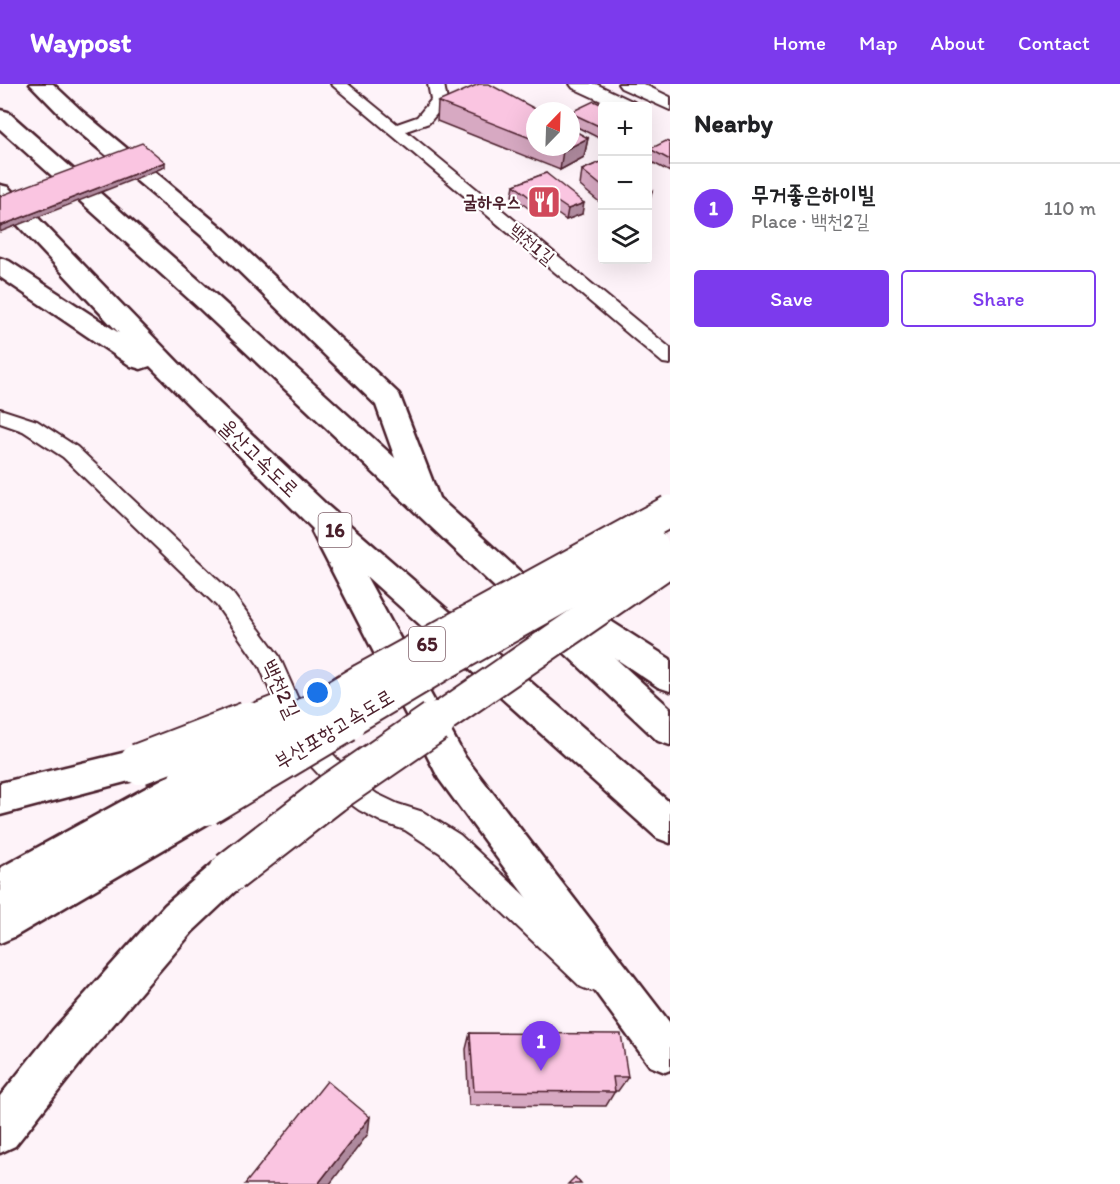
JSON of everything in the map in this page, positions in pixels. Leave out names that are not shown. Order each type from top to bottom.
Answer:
[{"type":"highway","points":[[41,84],[75,117],[217,236],[388,401],[426,505]]},
{"type":"highway","points":[[0,117],[208,302],[670,730]]},
{"type":"highway","name":"울산고속도로","points":[[0,192],[192,394],[318,515],[670,826]]},
{"type":"highway","points":[[0,266],[192,394]]},
{"type":"highway","name":"부산포항고속도로","points":[[0,924],[197,794],[363,679],[670,511]]},
{"type":"highway","points":[[318,515],[452,768],[668,1054]]},
{"type":"highway","name":"부산포항고속도로","points":[[0,888],[197,794],[445,663],[670,537]]},
{"type":"highway","points":[[467,543],[670,677]]},
{"type":"highway","points":[[0,1131],[68,1045],[179,918],[230,872],[332,793],[670,560]]},
{"type":"highway","points":[[0,800],[139,765],[313,696],[363,679]]},
{"type":"main road","points":[[580,84],[618,102]]},
{"type":"main road","points":[[627,84],[666,116]]},
{"type":"main road","points":[[665,84],[670,86]]},
{"type":"street","name":"백천1길","points":[[339,84],[670,358]]},
{"type":"street","points":[[395,130],[423,120],[439,101],[435,84]]},
{"type":"street","name":"백천2길","points":[[0,416],[30,426],[70,452],[225,600],[270,663],[295,721],[320,758],[346,786],[368,802],[433,832],[468,859],[668,1054]]},
{"type":"building","points":[[479,84],[489,84],[526,104],[526,136],[438,102]]},
{"type":"building","points":[[594,101],[598,103],[598,126],[580,117],[580,108]]},
{"type":"building","points":[[580,134],[588,138],[580,142]]},
{"type":"building","points":[[666,141],[670,143],[670,160],[652,150]]},
{"type":"building","points":[[142,143],[165,162],[0,226],[0,196]]},
{"type":"building","points":[[598,163],[598,183],[582,170]]},
{"type":"building","points":[[546,173],[584,203],[568,209],[550,197],[537,203],[514,185]]},
{"type":"building","points":[[470,1033],[621,1034],[628,1077],[613,1077],[615,1092],[474,1091]]},
{"type":"building","points":[[327,1081],[370,1117],[318,1184],[245,1184]]},
{"type":"building","points":[[575,1177],[581,1184],[568,1184]]},
{"type":"place","name":"굴하우스","points":[[544,202]]},
{"type":"place","name":"무거좋은하이빌","points":[[541,1071]]}]
